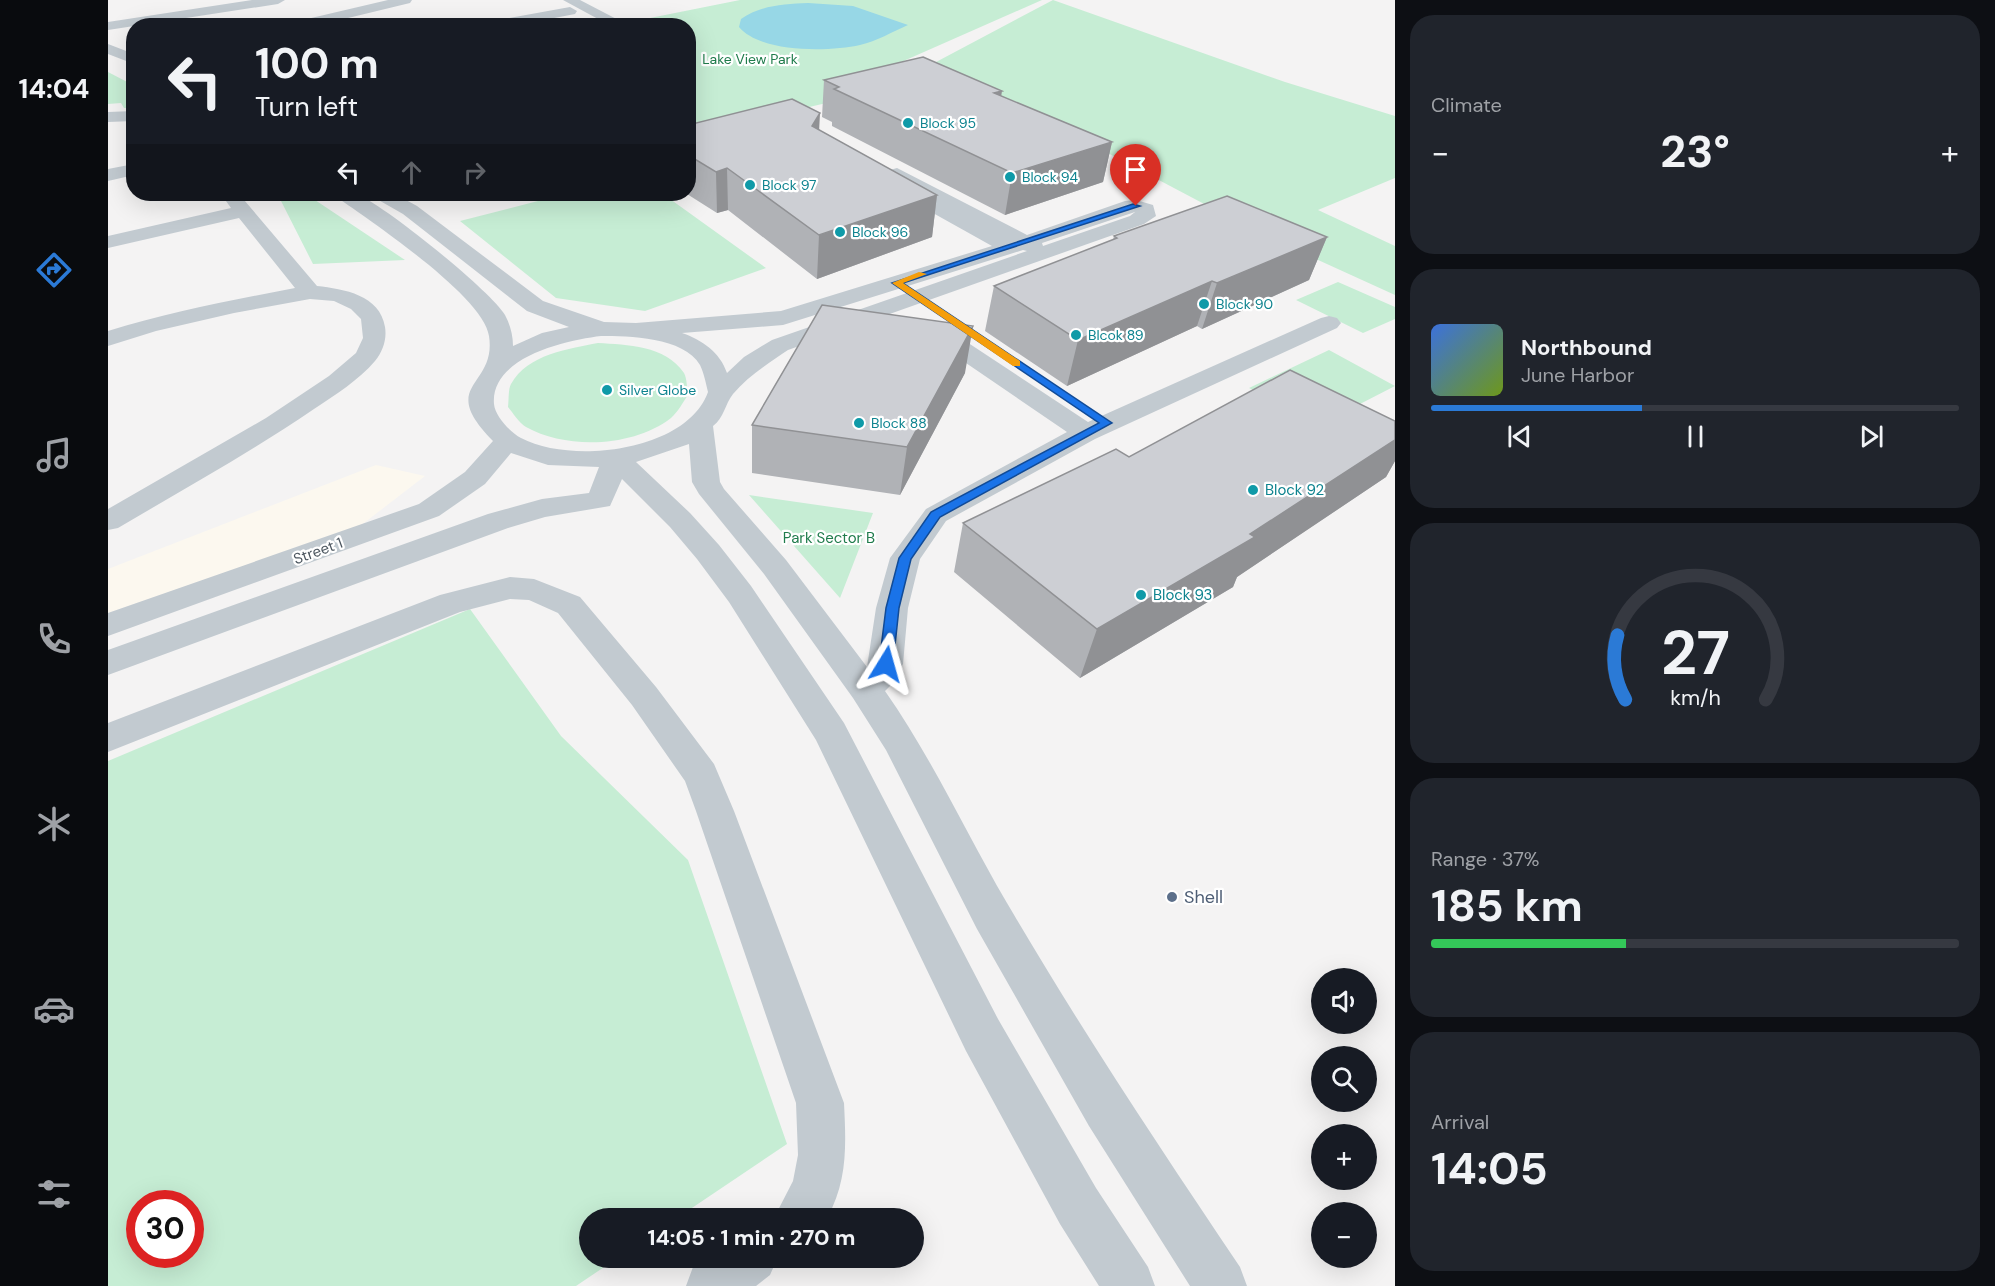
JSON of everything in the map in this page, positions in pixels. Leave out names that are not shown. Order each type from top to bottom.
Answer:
[{"type":"street","points":[[149,18],[223,0]]},
{"type":"street","points":[[161,18],[278,0]]},
{"type":"street","points":[[329,18],[405,0]]},
{"type":"street","points":[[550,0],[603,18]]},
{"type":"street","points":[[519,18],[570,5]]},
{"type":"street","points":[[108,26],[126,23]]},
{"type":"street","points":[[108,26],[126,34]]},
{"type":"street","points":[[108,48],[126,56]]},
{"type":"street","points":[[108,117],[126,116]]},
{"type":"street","points":[[108,175],[126,171]]},
{"type":"street","points":[[884,171],[1021,249],[895,293],[780,345],[753,362],[684,437],[664,446],[616,458],[585,460],[555,458],[528,451],[507,441],[490,427],[482,412],[481,395],[487,379],[500,364],[521,350],[547,339],[576,332],[607,329],[637,330],[783,318],[895,293],[1096,428]]},
{"type":"street","points":[[235,201],[310,292]]},
{"type":"street","points":[[355,201],[396,229],[471,291],[494,316],[501,336],[500,364]]},
{"type":"street","points":[[394,201],[410,210],[535,306],[571,320],[607,329]]},
{"type":"street","points":[[108,242],[244,211]]},
{"type":"street","points":[[108,339],[148,326],[234,306],[310,292],[338,295],[359,304],[372,317],[375,338],[366,357],[339,381],[275,424],[108,521]]},
{"type":"street","points":[[865,689],[879,676],[886,664],[892,608],[905,558],[936,515],[1096,428],[1329,323]]},
{"type":"street","points":[[637,330],[682,342],[699,352],[712,364],[719,378],[710,409],[706,482],[712,494],[775,567],[865,689],[900,741],[992,916],[1100,1099],[1221,1286]]},
{"type":"street","name":"Street 1","points":[[108,625],[429,510],[475,478],[507,441]]},
{"type":"street","points":[[108,663],[498,520],[542,508],[600,500],[616,458]]},
{"type":"street","points":[[616,458],[680,520],[708,552],[740,594],[831,733],[982,1035],[1078,1206],[1129,1286]]},
{"type":"street","points":[[108,738],[451,603],[510,588],[534,590],[569,605],[644,696],[701,775],[820,1103],[822,1155],[807,1204]]},
{"type":"street","points":[[712,1286],[737,1268]]},
{"type":"shaded area","points":[[376,465],[425,476],[360,526],[108,613],[108,569]]},
{"type":"green space","name":"Lake View Park","points":[[740,0],[1042,0],[899,63],[921,81],[696,133],[696,18],[650,18]]},
{"type":"green space","points":[[1053,0],[1285,82],[1395,116],[1395,178],[1318,210],[1395,246],[1395,295],[1261,234],[1102,150],[921,70]]},
{"type":"green space","points":[[108,72],[126,81],[126,108],[121,103],[108,104]]},
{"type":"green space","points":[[281,201],[316,201],[405,260],[313,264]]},
{"type":"green space","points":[[538,201],[673,201],[766,268],[645,311],[556,298],[460,221]]},
{"type":"green space","points":[[1338,282],[1395,307],[1395,319],[1363,333],[1296,300]]},
{"type":"green space","points":[[598,343],[645,348],[667,357],[676,364],[685,375],[688,395],[674,416],[656,428],[638,435],[600,442],[561,439],[542,434],[521,423],[508,407],[510,386],[518,374],[538,359],[550,354]]},
{"type":"green space","points":[[1329,350],[1395,386],[1321,424],[1249,388]]},
{"type":"green space","name":"Park Sector B","points":[[749,495],[873,513],[840,598]]},
{"type":"green space","points":[[470,609],[561,736],[688,860],[787,1144],[692,1208],[579,1208],[579,1268],[603,1268],[576,1286],[108,1286],[108,761]]},
{"type":"water","points":[[808,3],[853,6],[908,25],[860,45],[831,49],[779,46],[749,36],[739,27],[741,19],[765,8]]},
{"type":"building","points":[[923,57],[1002,91],[994,93],[1112,142],[1012,173],[834,89],[839,87],[824,80]]},
{"type":"building","points":[[792,99],[820,113],[812,126],[937,195],[819,235],[727,168],[716,172],[696,160],[696,123]]},
{"type":"building","points":[[1227,196],[1327,237],[1217,283],[1212,281],[1078,340],[994,286],[1117,238],[1114,236]]},
{"type":"building","points":[[822,305],[973,326],[907,447],[752,425]]},
{"type":"building","points":[[1290,370],[1395,421],[1395,440],[1250,534],[1255,537],[1097,629],[963,523],[1116,449],[1129,457]]},
{"type":"slow traffic","points":[[922,274],[896,283],[1016,363]]},
{"type":"place","name":"Block 95","points":[[908,123]]},
{"type":"place","name":"Block 94","points":[[1010,177]]},
{"type":"place","name":"Block 97","points":[[750,185]]},
{"type":"place","name":"Block 96","points":[[840,232]]},
{"type":"place","name":"Block 90","points":[[1204,304]]},
{"type":"place","name":"Blcok 89","points":[[1076,335]]},
{"type":"place","name":"Silver Globe","points":[[607,390]]},
{"type":"place","name":"Block 88","points":[[859,423]]},
{"type":"place","name":"Block 92","points":[[1253,490]]},
{"type":"place","name":"Block 93","points":[[1141,595]]},
{"type":"place","name":"Shell","points":[[1172,897]]},
{"type":"route","points":[[886,664],[892,608],[905,558],[936,515],[1106,423],[896,283],[1023,243],[1125,207],[1136,206]]}]
